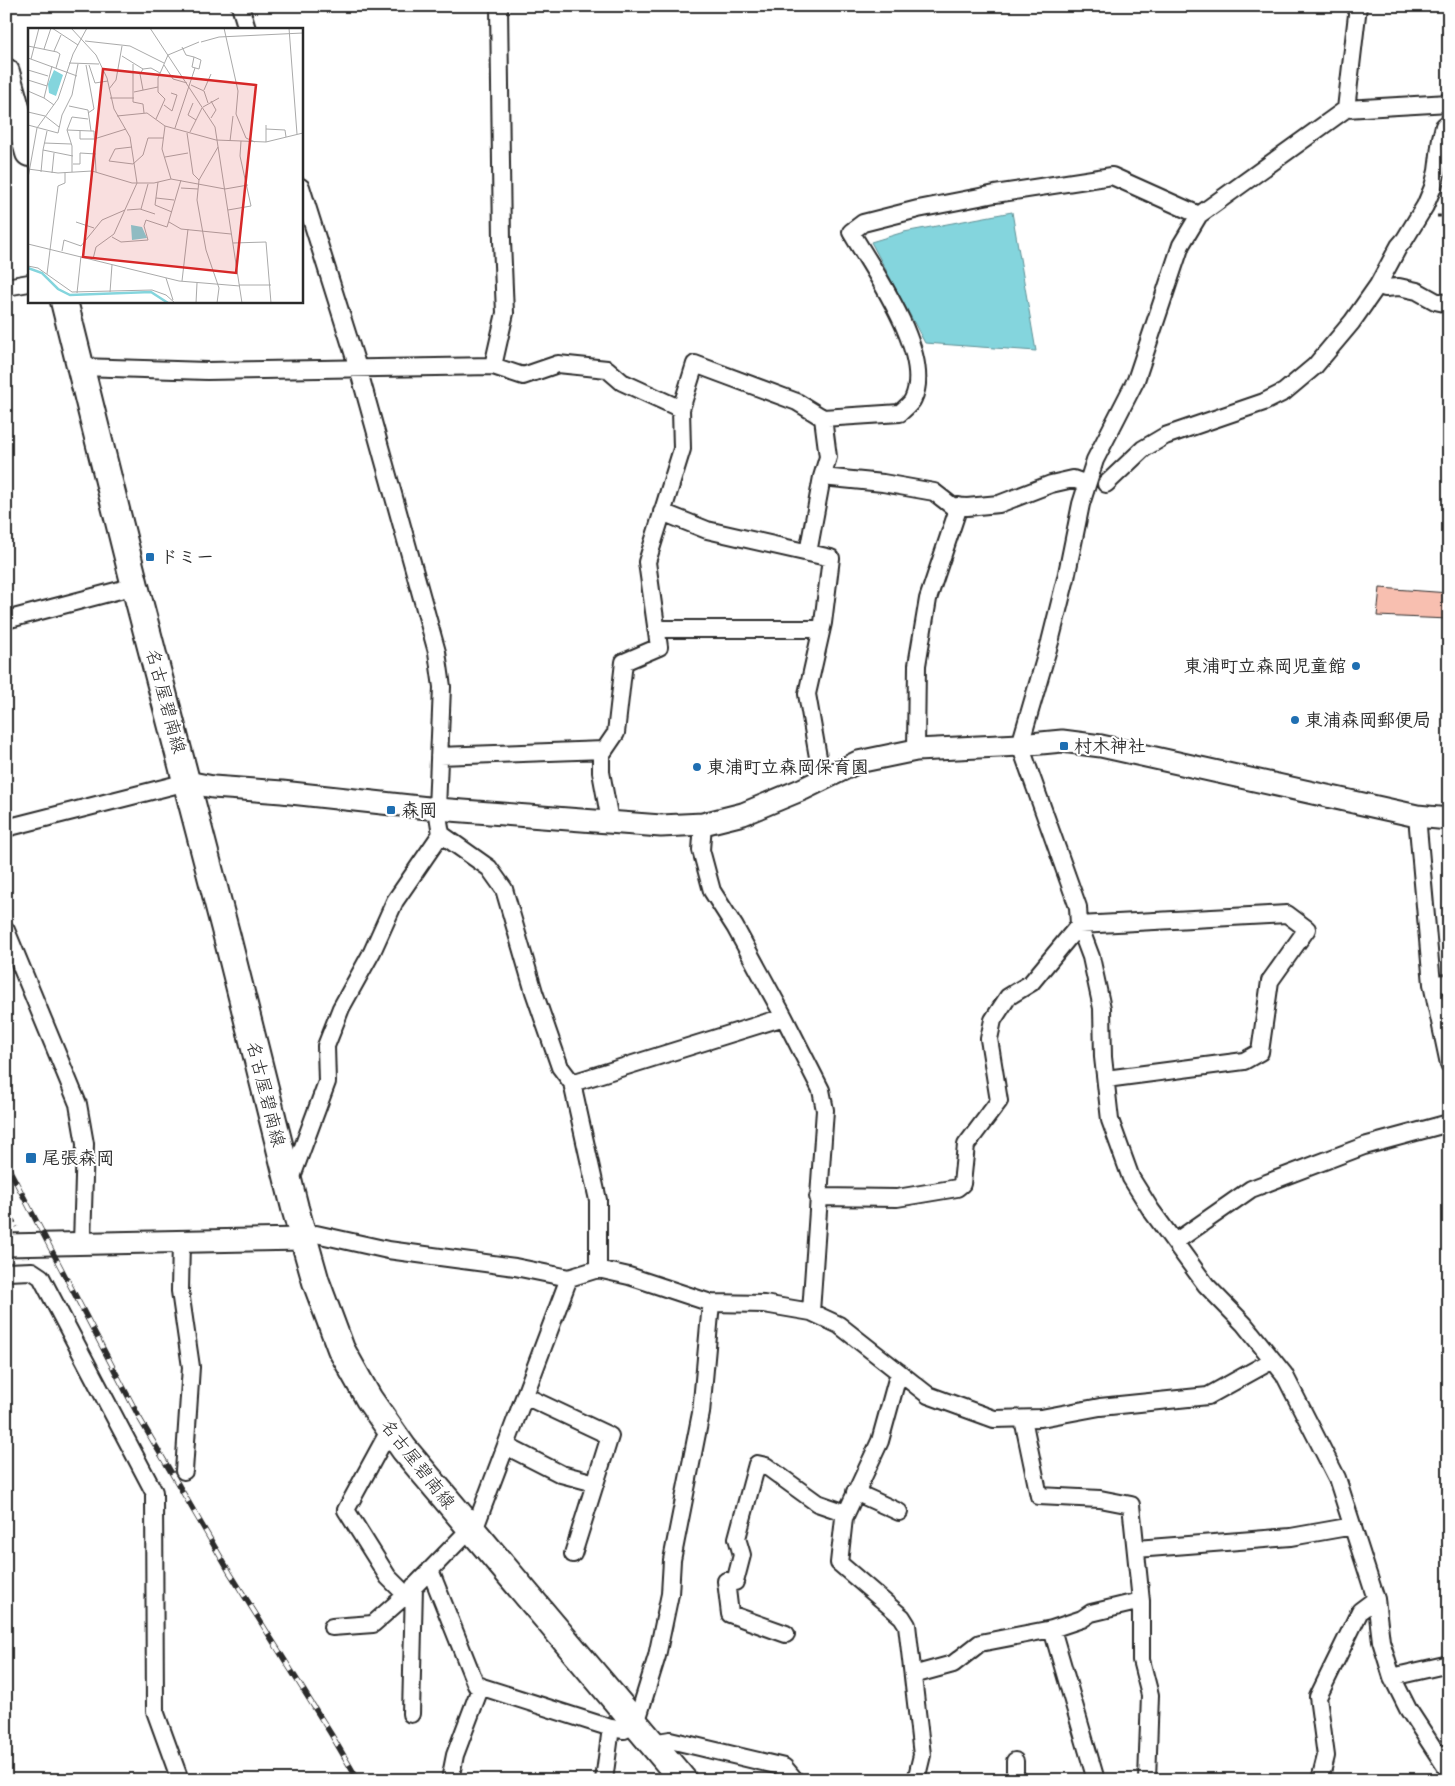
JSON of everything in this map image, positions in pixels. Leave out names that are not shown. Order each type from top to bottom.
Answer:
[{"type":"main road","points":[[6,72],[28,149]]},
{"type":"main road","name":"名古屋碧南線","points":[[64,302],[135,586],[289,1184],[316,1282],[342,1348],[369,1399],[404,1449],[683,1780]]},
{"type":"street","points":[[240,6],[247,28]]},
{"type":"street","points":[[493,366],[505,312],[502,241],[499,6]]},
{"type":"street","points":[[1346,110],[1358,6]]},
{"type":"street","points":[[1449,103],[1346,110],[1200,214],[1181,245],[1136,380],[1095,460],[1081,504],[1066,578],[1050,642],[1020,745],[1078,907],[1079,925],[1091,957],[1102,1008],[1103,1057],[1110,1120],[1131,1178],[1151,1210],[1206,1285],[1244,1324],[1284,1374],[1337,1478],[1376,1599],[1381,1641],[1392,1677],[1408,1710],[1449,1772]]},
{"type":"street","points":[[1106,484],[1143,449],[1165,436],[1264,402],[1284,392],[1315,366],[1378,285],[1399,246],[1406,239],[1425,206],[1435,179],[1444,126],[1449,122]]},
{"type":"street","points":[[610,822],[601,772],[601,754],[616,733],[624,662],[659,648],[647,562],[682,449],[681,409],[695,364],[796,402],[822,418],[900,412],[913,400],[918,380],[915,351],[899,314],[851,232],[863,223],[918,209],[995,194],[1112,176],[1200,214]]},
{"type":"street","points":[[289,1184],[327,1082],[326,1046],[341,1008],[372,952],[395,901],[441,834],[437,809],[442,687],[437,652],[358,368],[302,190]]},
{"type":"street","points":[[6,286],[28,283]]},
{"type":"street","points":[[1378,285],[1385,288],[1399,287],[1417,291],[1435,301],[1449,304]]},
{"type":"street","points":[[80,367],[207,371],[493,366],[523,376],[558,364],[607,369],[622,382],[681,409]]},
{"type":"street","points":[[808,552],[822,477],[828,457],[822,418]]},
{"type":"street","points":[[822,477],[883,483],[934,492],[952,506],[999,504],[1051,484],[1072,479],[1087,484]]},
{"type":"street","points":[[916,750],[917,665],[923,627],[928,599],[959,506]]},
{"type":"street","points":[[662,512],[707,530],[831,558],[821,629],[807,694],[822,780]]},
{"type":"street","points":[[6,620],[135,586]]},
{"type":"street","points":[[656,629],[821,629]]},
{"type":"street","points":[[6,828],[187,782],[213,787],[282,792],[437,809],[661,826],[703,824],[743,814],[822,780],[858,762],[916,750],[1062,741],[1101,746],[1417,816],[1449,819]]},
{"type":"street","points":[[439,756],[604,750]]},
{"type":"street","points":[[1417,816],[1417,832],[1441,984],[1449,1064]]},
{"type":"street","points":[[703,824],[701,850],[712,891],[735,927],[821,1090],[825,1110],[811,1312]]},
{"type":"street","points":[[441,834],[489,868],[504,889],[534,992],[560,1067],[572,1083],[598,1200],[598,1269]]},
{"type":"street","points":[[818,1197],[897,1198],[957,1188],[962,1184],[966,1145],[999,1101],[989,1039],[993,1020],[1008,997],[1031,983],[1079,925],[1287,914],[1307,929],[1270,981],[1260,1052],[1244,1061],[1106,1079]]},
{"type":"street","points":[[6,930],[78,1104],[86,1144],[82,1244]]},
{"type":"street","points":[[572,1083],[784,1017]]},
{"type":"street","points":[[1175,1242],[1250,1189],[1364,1146],[1449,1123]]},
{"type":"street","points":[[6,1245],[304,1239],[316,1234],[388,1250],[515,1267],[569,1278],[598,1269],[629,1276],[711,1303],[764,1304],[811,1312],[839,1325],[928,1394],[994,1420],[1041,1418],[1100,1407],[1208,1396],[1273,1360]]},
{"type":"street","points":[[181,1241],[180,1291],[191,1367],[184,1471]]},
{"type":"street","points":[[6,1272],[32,1271],[42,1277],[154,1492],[155,1711],[180,1780]]},
{"type":"street","points":[[332,1627],[373,1624],[472,1531],[569,1278]]},
{"type":"street","points":[[644,1734],[670,1594],[672,1560],[701,1413],[711,1303]]},
{"type":"street","points":[[899,1372],[880,1440],[844,1518],[839,1563],[902,1617],[907,1625],[922,1755],[916,1780]]},
{"type":"street","points":[[525,1396],[610,1436],[572,1554]]},
{"type":"street","points":[[1023,1418],[1040,1496],[1100,1499],[1131,1505],[1141,1601],[1141,1660],[1150,1695],[1148,1780]]},
{"type":"street","points":[[390,1429],[346,1510],[388,1578],[410,1591]]},
{"type":"street","points":[[506,1446],[561,1474],[595,1483]]},
{"type":"street","points":[[786,1634],[730,1614],[726,1581],[735,1582],[742,1555],[737,1538],[757,1464],[766,1466],[817,1503],[846,1512]]},
{"type":"street","points":[[856,1492],[899,1512]]},
{"type":"street","points":[[1136,1549],[1291,1538],[1353,1526]]},
{"type":"street","points":[[430,1570],[476,1685],[611,1728],[784,1767],[795,1780]]},
{"type":"street","points":[[410,1591],[411,1714]]},
{"type":"street","points":[[1320,1780],[1326,1756],[1318,1697],[1360,1611],[1376,1599]]},
{"type":"street","points":[[913,1675],[953,1664],[980,1643],[1052,1629],[1082,1620],[1091,1613],[1141,1601]]},
{"type":"street","points":[[1052,1629],[1096,1780]]},
{"type":"street","points":[[1392,1677],[1449,1664]]},
{"type":"street","points":[[450,1780],[455,1755],[481,1686]]},
{"type":"street","points":[[604,1780],[611,1728]]},
{"type":"street","points":[[1015,1761],[1015,1780]]},
{"type":"water","points":[[1012,212],[1036,351],[925,343],[871,242],[904,232]]},
{"type":"building","points":[[1380,588],[1449,593],[1449,619],[1377,616]]},
{"type":"railway","points":[[6,1163],[140,1419],[230,1573],[358,1780]]},
{"type":"place","name":"ドミー","points":[[150,557]]},
{"type":"place","name":"東浦町立森岡児童館","points":[[1356,666]]},
{"type":"place","name":"東浦森岡郵便局","points":[[1295,720]]},
{"type":"place","name":"村木神社","points":[[1064,746]]},
{"type":"place","name":"東浦町立森岡保育園","points":[[697,767]]},
{"type":"place","name":"森岡","points":[[391,810]]},
{"type":"place","name":"尾張森岡","points":[[31,1158]]}]
